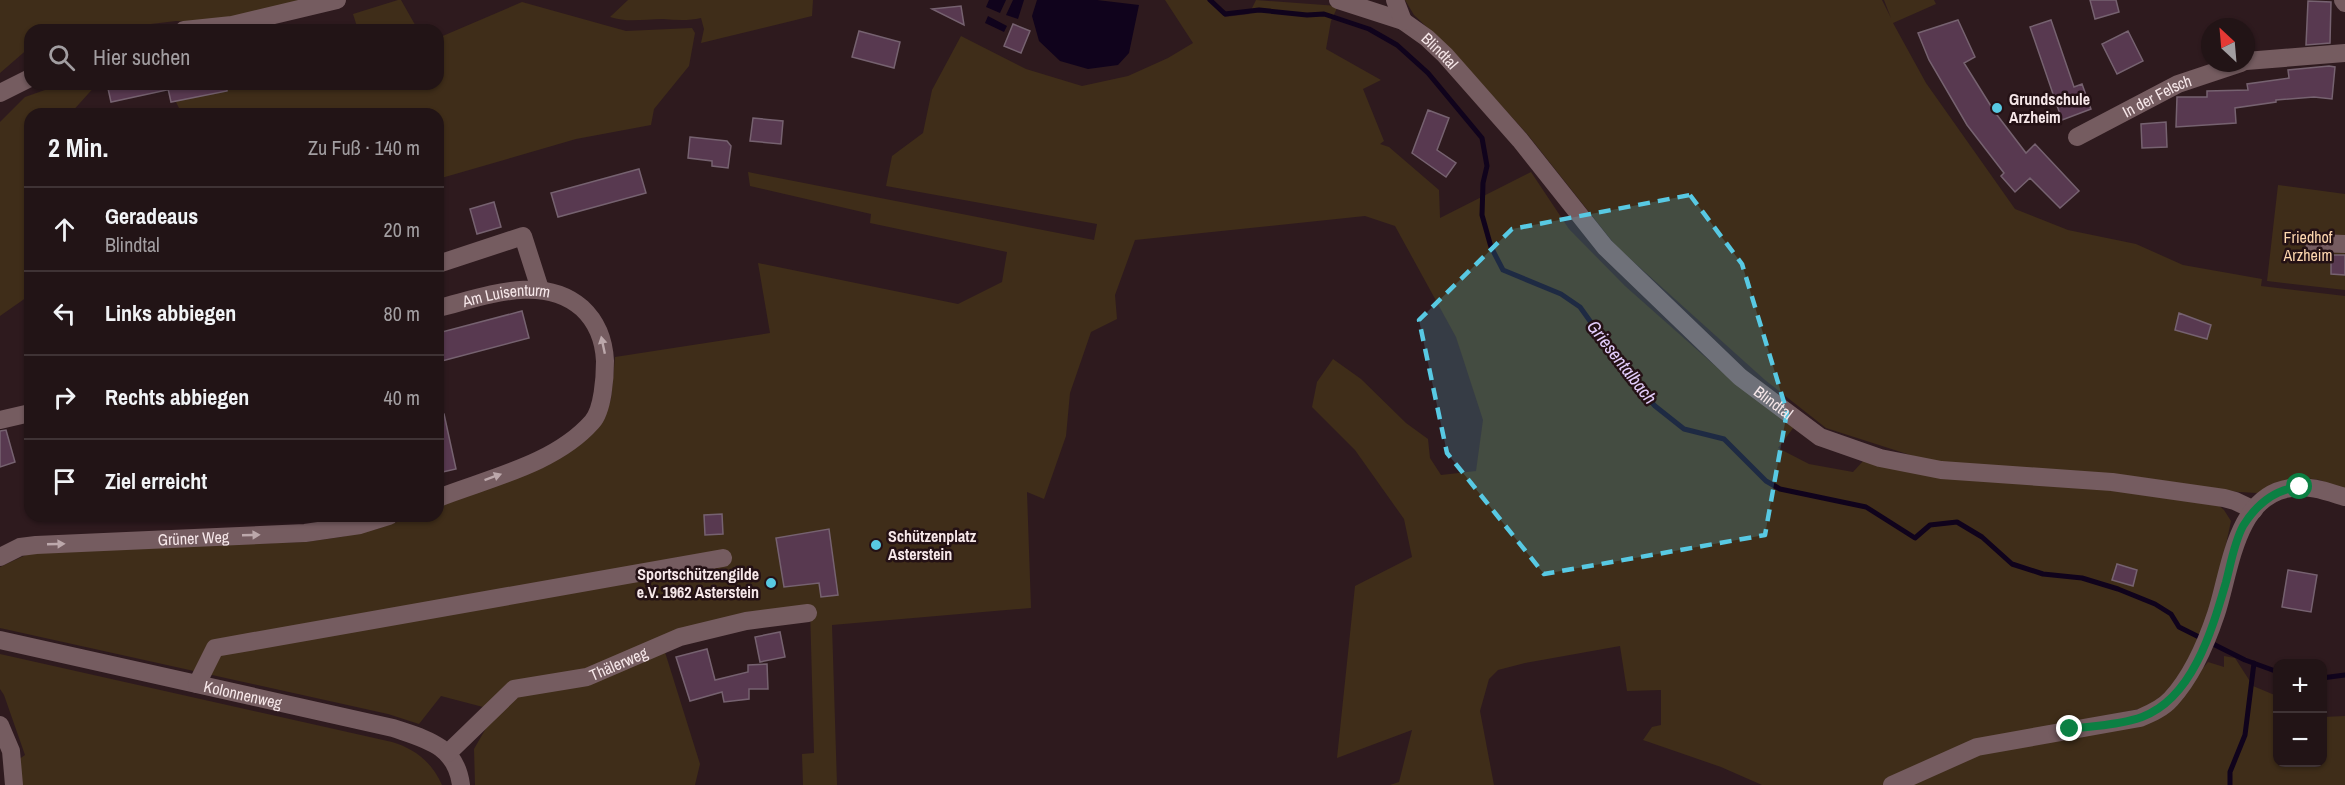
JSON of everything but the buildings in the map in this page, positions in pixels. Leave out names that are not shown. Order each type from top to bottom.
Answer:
[{"type":"street","points":[[236,24],[337,0]]},
{"type":"street","name":"Blindtal","points":[[1338,0],[1403,21],[1427,38],[1445,55],[1520,140],[1605,248],[1740,377],[1820,437],[1880,458],[1941,470],[2122,483],[2224,498],[2254,510]]},
{"type":"street","points":[[1395,0],[1403,21]]},
{"type":"street","points":[[2255,60],[2345,53]]},
{"type":"street","name":"In der Felsch","points":[[2077,137],[2178,84],[2214,72]]},
{"type":"street","points":[[0,93],[24,81]]},
{"type":"street","points":[[444,262],[523,236],[540,289]]},
{"type":"street","points":[[2314,243],[2345,244]]},
{"type":"street","name":"Am Luisenturm","points":[[444,307],[500,293],[540,289],[555,292],[574,302],[587,313],[599,329],[605,352],[606,377],[594,420],[567,447],[530,464],[444,496]]},
{"type":"street","points":[[0,420],[24,414]]},
{"type":"street","points":[[1892,785],[1977,747],[2140,718],[2158,710],[2185,682],[2206,641],[2239,534],[2254,510],[2271,496],[2290,488],[2324,490],[2345,497]]},
{"type":"street","name":"Grüner Weg","points":[[0,557],[20,547],[36,545],[305,533],[370,522]]},
{"type":"street","points":[[196,684],[215,648],[723,558]]},
{"type":"street","name":"Thälerweg","points":[[448,753],[514,689],[587,677],[680,636],[746,621],[808,614]]},
{"type":"street","name":"Kolonnenweg","points":[[0,640],[393,728],[432,741],[448,753]]},
{"type":"street","points":[[0,725],[11,751],[14,785]]},
{"type":"street","points":[[448,753],[459,772],[461,785]]},
{"type":"highlighted area","points":[[1690,195],[1742,264],[1787,412],[1765,535],[1544,574],[1447,453],[1419,320],[1512,229]]},
{"type":"green space","points":[[0,0],[311,0],[212,23],[176,21],[151,24],[24,24],[24,52],[0,73]]},
{"type":"green space","points":[[401,0],[415,24],[356,24],[353,14]]},
{"type":"green space","points":[[628,0],[813,0],[812,16],[701,43],[704,29],[701,18],[630,20],[610,17]]},
{"type":"green space","points":[[1165,0],[1207,0],[1225,17],[1249,14],[1256,0],[1338,6],[1331,21],[1326,49],[1381,80],[1363,89],[1384,141],[1380,144],[1389,147],[1439,190],[1440,218],[1531,172],[1569,229],[1625,286],[1721,371],[1794,427],[1778,448],[1809,464],[1853,472],[1864,460],[2129,488],[2216,503],[2231,521],[2215,596],[2185,674],[2152,706],[2060,726],[1884,785],[1762,785],[1721,767],[1643,740],[1652,727],[1661,725],[1661,690],[1627,691],[1620,646],[1525,663],[1498,670],[1489,679],[1480,711],[1494,785],[1390,785],[1399,782],[1412,730],[1337,758],[1355,586],[1412,557],[1404,519],[1355,450],[1312,407],[1317,382],[1333,359],[1361,379],[1406,423],[1428,439],[1430,458],[1441,475],[1476,471],[1483,420],[1456,337],[1395,226],[1365,216],[1135,240],[1115,295],[1117,319],[1091,332],[1070,393],[1066,436],[1044,499],[1027,492],[1031,608],[832,625],[837,785],[803,785],[802,754],[814,753],[810,608],[584,673],[483,707],[441,696],[419,724],[388,714],[0,628],[0,567],[28,554],[66,550],[305,542],[341,537],[397,522],[444,522],[444,505],[527,474],[604,416],[611,399],[615,357],[770,333],[758,263],[958,304],[1002,282],[1007,252],[870,223],[871,214],[750,186],[748,172],[1094,240],[1097,224],[886,186],[892,156],[923,133],[932,90],[961,36],[1026,69],[1082,86],[1128,76],[1168,58],[1193,43]]},
{"type":"green space","points":[[1405,0],[1882,0],[1891,18],[1884,0],[1934,0],[1936,4],[1893,23],[1926,83],[2015,209],[2068,230],[2136,244],[2183,265],[2262,279],[2261,286],[2345,296],[2345,490],[2320,480],[2305,478],[2257,493],[1932,462],[1826,428],[1765,380],[1616,246],[1528,135],[1452,51],[1414,15]]},
{"type":"green space","points":[[522,2],[626,31],[692,28],[695,33],[689,66],[654,109],[651,125],[576,139],[444,177],[444,108],[179,108],[175,100],[191,90],[444,90],[444,35]]},
{"type":"green space","points":[[45,90],[92,90],[75,108],[24,108],[24,299],[0,316],[0,122],[25,97]]},
{"type":"green space","name":"Friedhof Arzheim","points":[[2278,185],[2345,194],[2345,290],[2267,281]]},
{"type":"green space","points":[[664,649],[700,764],[695,785],[475,785],[474,749],[493,716],[515,696]]},
{"type":"green space","points":[[0,654],[392,742],[408,748],[428,763],[442,785],[18,785],[15,762],[25,755],[0,689]]},
{"type":"green space","points":[[2224,656],[2235,658],[2253,686],[2273,694],[2273,767],[2327,767],[2327,717],[2345,716],[2345,785],[1907,785],[1980,752],[2171,706],[2208,662],[2224,667]]},
{"type":"shaded area","points":[[989,0],[1006,0],[1000,13],[986,7]]},
{"type":"shaded area","points":[[1013,0],[1024,0],[1018,19],[1006,15]]},
{"type":"shaded area","points":[[1037,0],[1097,0],[1139,5],[1129,53],[1118,65],[1088,69],[1060,61],[1039,41],[1032,16]]},
{"type":"shaded area","points":[[988,16],[1007,26],[1004,32],[985,23]]},
{"type":"waterway","name":"Griesentalbach","points":[[1210,0],[1225,14],[1259,10],[1307,15],[1324,14],[1369,29],[1397,45],[1428,73],[1482,138],[1487,166],[1483,183],[1482,215],[1491,247],[1503,270],[1561,294],[1580,307],[1635,384],[1655,406],[1684,429],[1724,439],[1766,481],[1780,489],[1866,507],[1915,538],[1930,525],[1957,522],[1982,537],[2012,564],[2043,574],[2082,578],[2155,604],[2171,614],[2179,627],[2245,660],[2273,670]]},
{"type":"waterway","points":[[2230,785],[2230,772],[2245,735],[2254,663]]},
{"type":"waterway","name":"Griesentalbach","points":[[2327,677],[2345,675]]},
{"type":"place","name":"Grundschule Arzheim","points":[[1997,108]]},
{"type":"place","name":"Schützenplatz Asterstein","points":[[876,545]]},
{"type":"place","name":"Sportschützengilde e.V. 1962 Asterstein","points":[[771,583]]},
{"type":"route","points":[[2070,729],[2140,718],[2158,710],[2170,700],[2185,682],[2209,634],[2239,534],[2247,519],[2262,502],[2279,491],[2300,487]]}]
